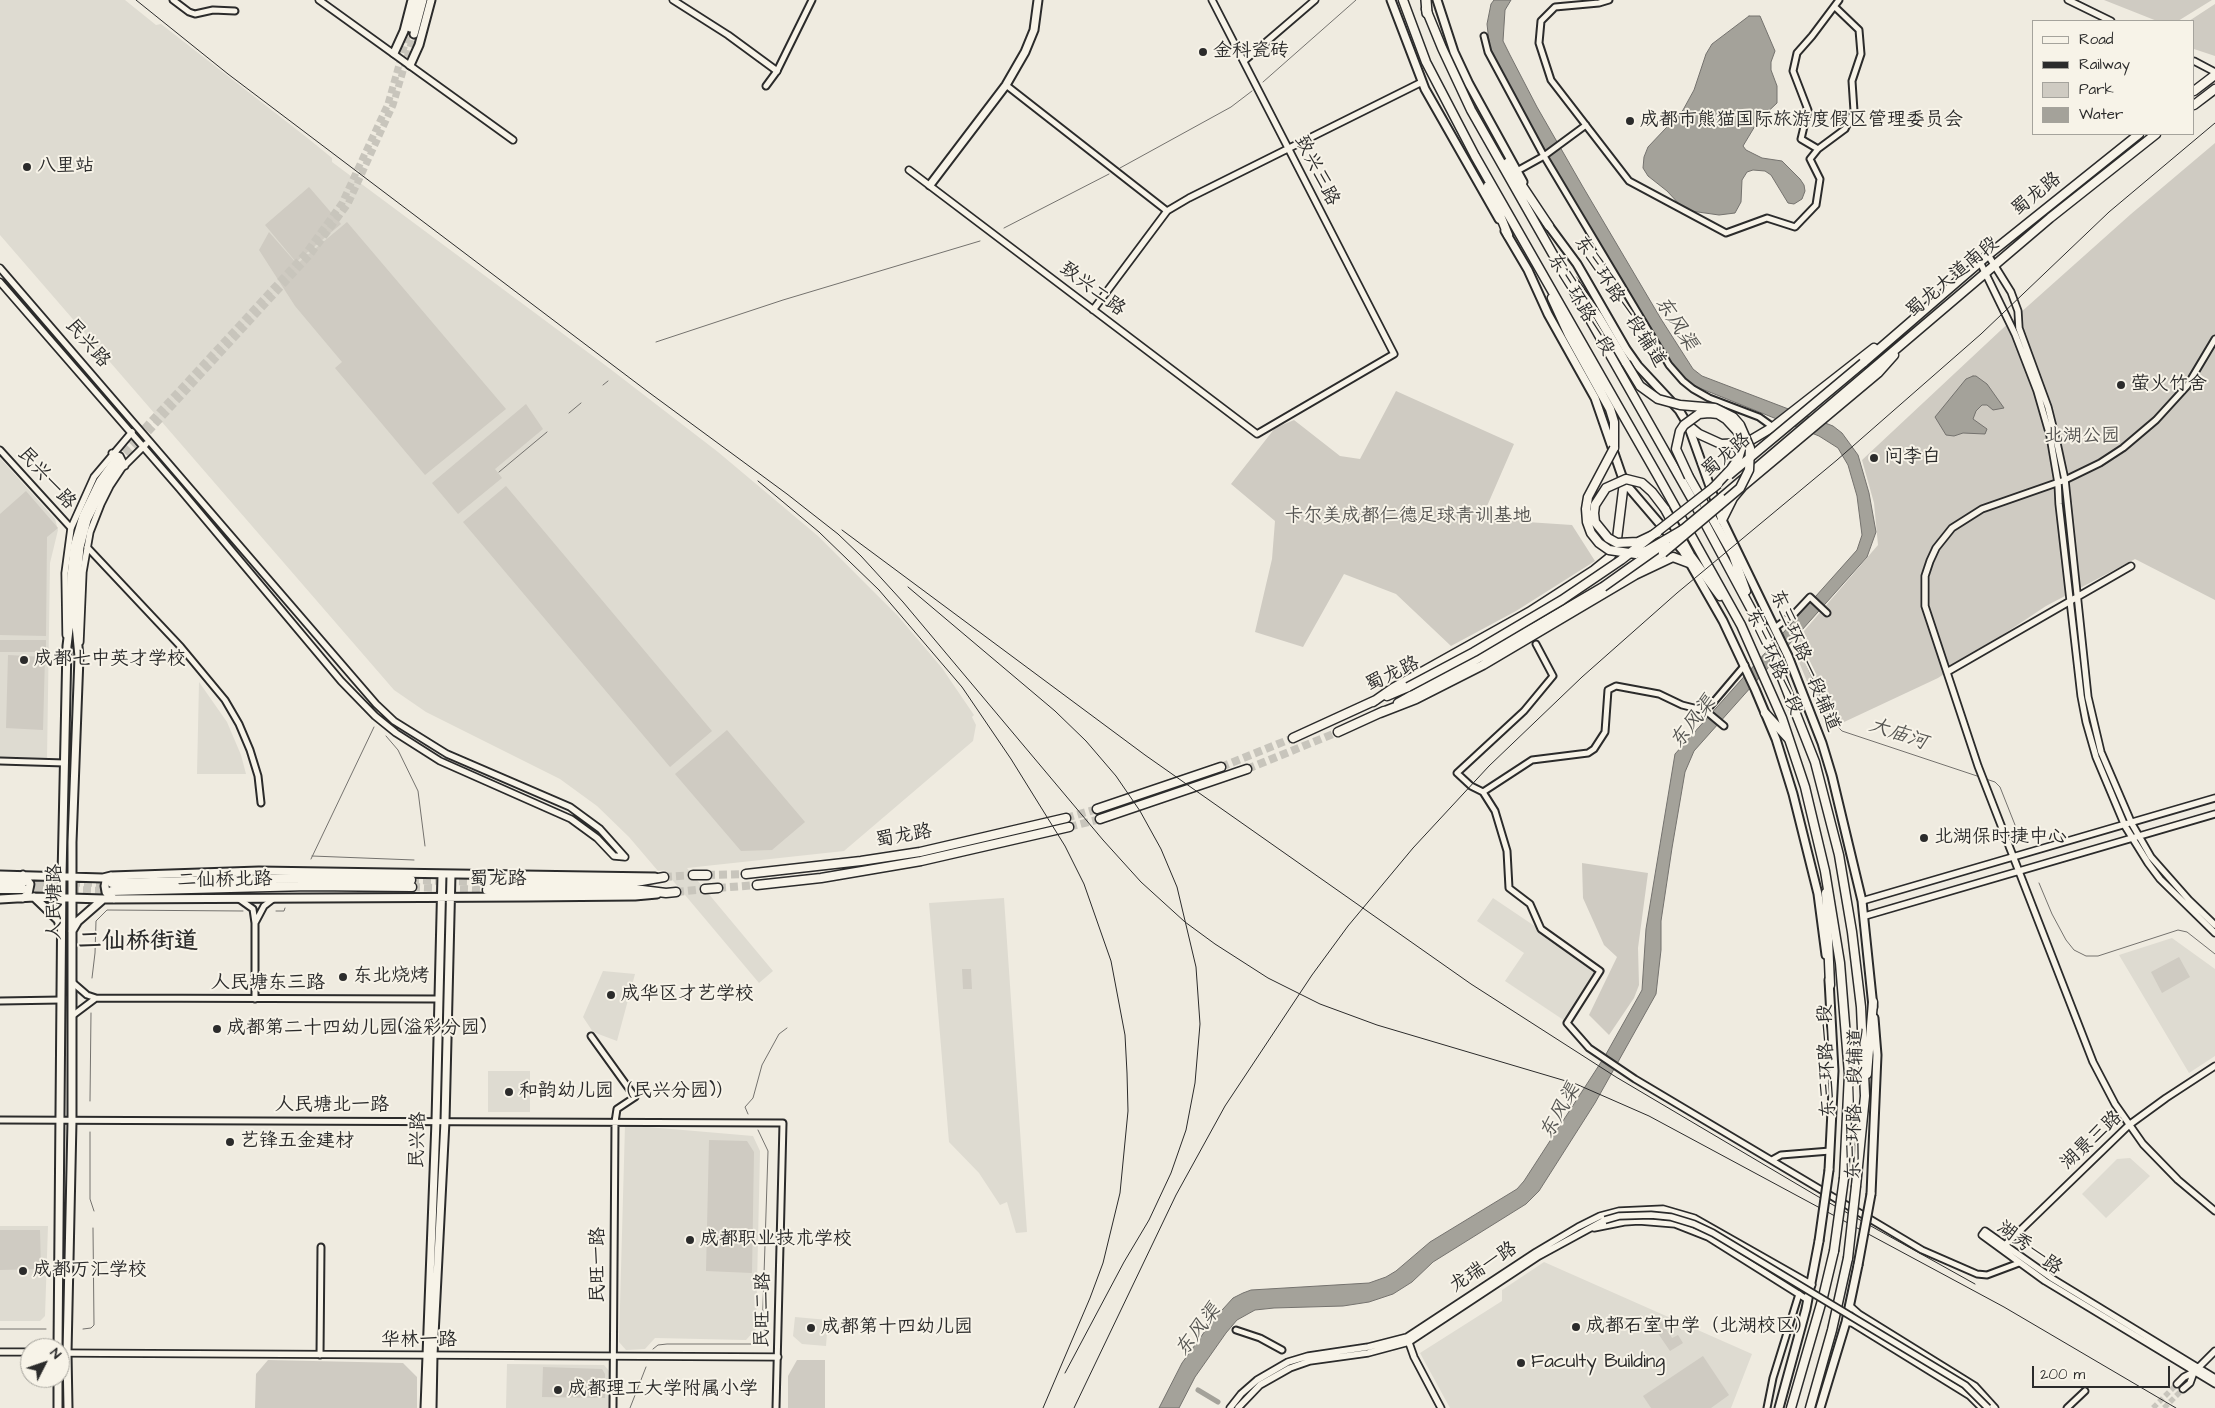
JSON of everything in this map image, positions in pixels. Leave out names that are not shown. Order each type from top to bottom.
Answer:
[{"type":"highway","points":[[1425,0],[1427,13]]},
{"type":"main road","points":[[409,33],[412,0]]},
{"type":"main road","points":[[409,33],[418,0]]},
{"type":"main road","points":[[394,53],[409,33],[424,0]]},
{"type":"main road","points":[[410,65],[422,37],[431,0]]},
{"type":"main road","points":[[930,185],[1006,85],[1025,52],[1031,37],[1038,0]]},
{"type":"main road","name":"东三环路一段辅道","points":[[1391,0],[1422,82],[1441,119],[1528,270],[1548,314],[1595,398],[1624,482],[1683,551],[1723,621],[1746,667],[1765,713],[1793,794],[1818,894],[1830,985],[1834,1071],[1830,1170],[1812,1285],[1779,1408]]},
{"type":"main road","name":"东三环路一段","points":[[1403,0],[1426,62],[1475,156],[1534,257],[1753,650],[1768,685],[1805,787],[1825,871],[1840,963],[1849,1074],[1844,1178],[1834,1251],[1823,1297],[1791,1408]]},
{"type":"main road","name":"东三环路一段辅道","points":[[1436,0],[1454,52],[1548,226],[1577,264],[1638,366],[1668,396],[1688,425],[1722,520],[1788,656],[1822,743],[1832,776],[1865,916],[1878,1055],[1870,1194],[1850,1306],[1820,1408]]},
{"type":"main road","name":"东三环路一段","points":[[1427,13],[1471,110],[1687,491],[1765,635],[1780,668],[1815,762],[1839,855],[1852,932],[1861,1007],[1865,1096],[1848,1258],[1832,1330],[1810,1408]]},
{"type":"main road","points":[[409,33],[412,37],[422,37]]},
{"type":"main road","points":[[2195,90],[2215,73]]},
{"type":"main road","points":[[2195,104],[2215,89]]},
{"type":"main road","points":[[1471,110],[1548,226]]},
{"type":"main road","name":"蜀龙路","points":[[1293,738],[1408,687],[1474,652],[1554,604],[1657,533],[1863,363],[1988,255],[2137,135]]},
{"type":"main road","name":"蜀龙大道南段","points":[[1912,335],[1995,264],[2155,135]]},
{"type":"main road","points":[[1475,156],[1508,235]]},
{"type":"main road","points":[[1548,246],[1598,316],[1640,386],[1658,399],[1680,405],[1715,408],[1733,418],[1746,437],[1750,448],[1750,465],[1746,480],[1731,497],[1663,553],[1644,566],[1603,586]]},
{"type":"main road","points":[[1534,257],[1569,335],[1610,409],[1614,422],[1614,448],[1588,497],[1586,509],[1587,522],[1591,533],[1599,543],[1610,550],[1636,554],[1648,550],[1684,529]]},
{"type":"main road","points":[[1688,425],[1710,441],[1732,445],[1746,443],[1774,427],[1859,358],[1905,327]]},
{"type":"main road","points":[[1722,520],[1733,498],[1744,486],[1878,373],[1912,335]]},
{"type":"main road","name":"蜀龙路","points":[[1338,732],[1380,713],[1538,625],[1603,586],[1684,529],[1912,335]]},
{"type":"main road","points":[[1713,488],[1735,464],[1741,449],[1738,432],[1726,419],[1718,414],[1699,414],[1684,425],[1680,431],[1676,449],[1689,477],[1733,555],[1755,617]]},
{"type":"main road","name":"人民塘路","points":[[58,1338],[62,876],[66,762],[67,646],[70,621],[71,576],[78,532],[91,498],[118,460]]},
{"type":"main road","name":"人民塘路","points":[[65,1338],[72,1121],[71,932],[72,842],[79,657],[76,625],[77,580],[83,534],[96,499],[118,460]]},
{"type":"main road","points":[[1657,533],[1638,542],[1617,543],[1608,538],[1595,522],[1595,505],[1606,488],[1626,479],[1642,483],[1652,492],[1665,509],[1690,555],[1740,625]]},
{"type":"main road","points":[[1373,702],[1393,688],[1536,608],[1594,570],[1610,557],[1616,547],[1624,482]]},
{"type":"main road","points":[[1380,713],[1416,699],[1490,661],[1635,575],[1674,557],[1689,562]]},
{"type":"main road","points":[[1765,713],[1788,738]]},
{"type":"main road","points":[[1097,809],[1221,767]]},
{"type":"main road","points":[[1100,819],[1247,769]]},
{"type":"main road","name":"蜀龙路","points":[[746,874],[861,861],[920,852],[1066,818]]},
{"type":"main road","name":"蜀龙路","points":[[757,885],[821,878],[921,861],[1069,827]]},
{"type":"main road","name":"蜀龙路","points":[[113,887],[259,871],[664,877]]},
{"type":"main road","points":[[1825,871],[1830,985]]},
{"type":"main road","name":"民兴路","points":[[432,1408],[429,1356],[442,874]]},
{"type":"main road","name":"民兴路","points":[[424,1408],[446,1121],[451,874]]},
{"type":"main road","points":[[0,875],[30,884],[28,894],[23,899]]},
{"type":"main road","points":[[693,876],[707,875]]},
{"type":"main road","points":[[0,889],[23,882],[62,876],[103,878],[113,887],[307,878],[412,884]]},
{"type":"main road","name":"蜀龙路","points":[[655,877],[636,882],[487,886],[642,890],[666,893]]},
{"type":"main road","points":[[0,882],[23,882]]},
{"type":"main road","name":"二仙桥北路","points":[[0,898],[62,897],[72,899],[104,899],[113,887],[237,897],[451,897]]},
{"type":"main road","points":[[705,890],[718,888]]},
{"type":"main road","name":"蜀龙路","points":[[451,897],[635,896],[676,892]]},
{"type":"main road","points":[[34,897],[58,920],[62,930]]},
{"type":"main road","points":[[71,932],[78,921],[104,899]]},
{"type":"main road","points":[[1865,1096],[1873,1002]]},
{"type":"main road","points":[[58,1388],[58,1408]]},
{"type":"main road","name":"人民塘路","points":[[67,1388],[68,1408]]},
{"type":"street","points":[[173,0],[189,12],[195,14],[213,10],[235,11]]},
{"type":"street","points":[[319,0],[514,140]]},
{"type":"street","points":[[674,0],[728,35],[777,71]]},
{"type":"street","points":[[766,86],[777,71],[812,0]]},
{"type":"street","name":"致兴三路","points":[[1212,0],[1394,354],[1257,434]]},
{"type":"street","points":[[1244,61],[1315,0]]},
{"type":"street","points":[[1609,0],[1599,3],[1555,7],[1541,21],[1539,44],[1551,80],[1629,181],[1726,233],[1767,218],[1795,227],[1816,205],[1820,180],[1810,158],[1818,149],[1845,129],[1854,111],[1852,81],[1861,54],[1859,30],[1835,7]]},
{"type":"street","points":[[1818,149],[1801,139],[1808,110],[1793,71],[1797,53],[1839,0]]},
{"type":"street","points":[[2068,0],[2109,20]]},
{"type":"street","points":[[1484,36],[1488,52],[1544,156],[1670,365],[1683,381],[1693,389],[1709,398],[1759,417],[1774,427]]},
{"type":"street","points":[[2195,63],[2215,73]]},
{"type":"street","points":[[1093,310],[1167,212],[1189,198],[1422,82]]},
{"type":"street","points":[[1006,85],[1167,212]]},
{"type":"street","points":[[1517,171],[1544,156],[1586,125]]},
{"type":"street","name":"致兴二路","points":[[909,170],[1257,434]]},
{"type":"street","points":[[1988,255],[1995,264],[2018,311],[2019,328],[2048,407],[2062,482],[2088,697],[2101,752],[2136,836],[2160,880],[2215,933]]},
{"type":"street","points":[[1980,262],[2014,334],[2037,391],[2062,482],[2059,504],[2086,722],[2096,757],[2125,826],[2136,836],[2166,875],[2215,925]]},
{"type":"street","name":"民兴路","points":[[0,268],[363,690],[388,716],[446,754],[570,807],[600,829],[625,857],[614,856],[597,838],[570,818],[440,761],[396,733],[375,716],[341,682],[143,447],[0,282]]},
{"type":"street","points":[[2215,338],[2186,386],[2156,420],[2115,453],[2081,474],[1971,514],[1952,528],[1936,548],[1926,576],[1925,606],[1978,766],[2093,1062],[2115,1104],[2143,1144],[2178,1180],[2215,1211]]},
{"type":"street","points":[[79,657],[83,572],[90,532],[118,460],[131,433],[138,427]]},
{"type":"street","points":[[67,646],[65,573],[71,528],[94,477],[150,441]]},
{"type":"street","name":"民兴一路","points":[[0,450],[71,528]]},
{"type":"street","points":[[87,547],[181,648],[225,700],[239,724],[250,750],[258,776],[261,802]]},
{"type":"street","points":[[1947,672],[2131,566]]},
{"type":"street","points":[[1777,630],[1810,597],[1827,613]]},
{"type":"street","points":[[1536,644],[1553,676],[1524,711],[1457,772],[1472,786],[1483,792],[1495,811],[1509,862],[1509,888],[1530,904],[1541,929],[1600,971],[1567,1022],[1589,1048],[1597,1054],[1922,1250],[1977,1274],[1987,1275],[2019,1263]]},
{"type":"street","points":[[1706,711],[1746,667]]},
{"type":"street","points":[[1483,792],[1532,760],[1588,753],[1594,749],[1605,732],[1606,696],[1611,687],[1622,686],[1659,694],[1682,705],[1706,711],[1724,726]]},
{"type":"street","points":[[0,761],[66,762]]},
{"type":"street","points":[[1862,902],[2215,798]]},
{"type":"street","points":[[1865,916],[2215,814]]},
{"type":"street","points":[[237,897],[253,909],[255,923],[255,999]]},
{"type":"street","points":[[255,923],[264,906],[275,897]]},
{"type":"street","points":[[72,982],[87,995],[96,998]]},
{"type":"street","points":[[72,1017],[96,998]]},
{"type":"street","name":"人民塘东三路","points":[[96,998],[439,999]]},
{"type":"street","points":[[0,1001],[61,1000]]},
{"type":"street","points":[[591,1036],[635,1097],[617,1109],[615,1122]]},
{"type":"street","name":"湖景三路","points":[[2003,1247],[2129,1125],[2215,1066]]},
{"type":"street","name":"人民塘北一路","points":[[0,1120],[783,1122]]},
{"type":"street","name":"民旺一路","points":[[613,1408],[615,1122]]},
{"type":"street","name":"民旺二路","points":[[776,1408],[783,1122]]},
{"type":"street","points":[[1772,1160],[1781,1155],[1830,1151]]},
{"type":"street","points":[[1579,1229],[1600,1216],[1619,1211],[1645,1209],[1671,1211],[1694,1218],[1713,1227],[1812,1285]]},
{"type":"street","points":[[1579,1229],[1605,1220],[1629,1216],[1657,1215],[1694,1224],[1713,1233],[1964,1385],[1988,1408]]},
{"type":"street","points":[[1579,1229],[1650,1220],[1676,1224],[1708,1236],[1808,1300]]},
{"type":"street","name":"龙瑞一路","points":[[1408,1340],[1528,1257],[1579,1229]]},
{"type":"street","name":"湖秀一路","points":[[2003,1247],[2019,1263],[2045,1281],[2196,1370],[2215,1378]]},
{"type":"street","name":"湖秀一路","points":[[2003,1247],[2215,1384]]},
{"type":"street","points":[[320,1355],[321,1248]]},
{"type":"street","points":[[1767,1408],[1773,1378],[1799,1294]]},
{"type":"street","points":[[1850,1306],[1859,1314],[1975,1386],[1995,1408]]},
{"type":"street","points":[[1846,1322],[1852,1323],[1970,1396],[1982,1408]]},
{"type":"street","points":[[1236,1330],[1260,1338],[1282,1350]]},
{"type":"street","points":[[1230,1408],[1256,1380],[1288,1362],[1308,1356],[1408,1340]]},
{"type":"street","points":[[1238,1408],[1260,1385],[1290,1368],[1310,1361],[1368,1353],[1408,1340]]},
{"type":"street","points":[[1408,1340],[1414,1357],[1441,1408]]},
{"type":"street","points":[[0,1352],[20,1352]]},
{"type":"street","points":[[2177,1384],[2196,1370],[2215,1352]]},
{"type":"street","name":"华林一路","points":[[70,1353],[778,1357]]},
{"type":"street","points":[[2183,1389],[2190,1383],[2196,1370]]},
{"type":"street","points":[[2068,1408],[2085,1391]]},
{"type":"shaded area","points":[[0,0],[125,0],[156,25],[161,24],[310,140],[332,158],[332,162],[609,368],[718,452],[818,536],[898,616],[942,668],[974,715],[972,717],[976,725],[973,741],[844,851],[687,868],[773,971],[759,983],[664,870],[658,871],[629,837],[597,806],[560,779],[426,712],[394,690],[0,235]]},
{"type":"shaded area","name":"成都七中英才学校","points":[[0,458],[55,519],[58,530],[50,563],[47,759],[0,757]]},
{"type":"shaded area","points":[[199,682],[227,722],[241,755],[246,774],[197,774]]},
{"type":"shaded area","points":[[1004,898],[1027,1232],[1016,1233],[1007,1202],[1000,1205],[979,1173],[949,1142],[929,903]]},
{"type":"shaded area","points":[[1493,898],[1600,970],[1565,1021],[1505,981],[1524,953],[1477,921]]},
{"type":"shaded area","points":[[2172,938],[2215,969],[2215,1056],[2189,1073],[2119,955]]},
{"type":"shaded area","name":"成华区才艺学校","points":[[603,971],[635,974],[617,1041],[593,1032],[583,1017]]},
{"type":"shaded area","name":"和韵幼儿园（民兴分园)）","points":[[488,1071],[530,1071],[530,1112],[488,1112]]},
{"type":"shaded area","name":"成都职业技术学校","points":[[625,1125],[753,1136],[760,1151],[756,1329],[746,1340],[655,1338],[645,1349],[626,1350],[619,1342]]},
{"type":"shaded area","points":[[2130,1158],[2150,1176],[2106,1218],[2082,1194],[2117,1159]]},
{"type":"shaded area","name":"成都万汇学校","points":[[0,1226],[48,1226],[45,1316],[40,1321],[0,1321]]},
{"type":"shaded area","name":"成都石室中学（北湖校区）","points":[[1544,1262],[1752,1354],[1731,1408],[1450,1408],[1420,1353],[1502,1301],[1502,1290]]},
{"type":"shaded area","name":"成都第十四幼儿园","points":[[795,1317],[828,1320],[826,1346],[802,1344],[793,1336]]},
{"type":"shaded area","name":"成都理工大学附属小学","points":[[507,1364],[604,1365],[610,1372],[610,1408],[506,1408]]},
{"type":"green space","points":[[2104,0],[2212,0],[2180,20],[2154,20]]},
{"type":"green space","points":[[2215,4],[2215,56],[2195,49],[2195,20],[2191,20]]},
{"type":"green space","name":"北湖公园","points":[[2215,143],[2215,600],[2135,559],[2046,606],[1938,678],[1827,730],[1792,645],[1878,545],[1874,503],[1862,460],[2001,330],[2131,214]]},
{"type":"green space","points":[[309,187],[341,224],[296,262],[265,225]]},
{"type":"green space","points":[[347,222],[506,409],[425,475],[335,368],[342,362],[295,306],[259,250],[269,232],[297,264]]},
{"type":"green space","name":"卡尔美成都仁德足球青训基地","points":[[1396,391],[1514,444],[1484,513],[1527,522],[1572,525],[1595,561],[1516,611],[1451,646],[1396,594],[1344,574],[1303,647],[1255,632],[1272,559],[1275,521],[1231,484],[1275,428],[1294,420],[1340,456],[1360,459]]},
{"type":"green space","points":[[526,404],[543,429],[495,469],[502,478],[458,514],[432,483]]},
{"type":"green space","points":[[506,486],[712,731],[670,767],[463,522]]},
{"type":"green space","points":[[26,491],[58,528],[47,537],[46,636],[0,635],[0,514]]},
{"type":"green space","points":[[0,640],[46,640],[46,652],[0,652]]},
{"type":"green space","points":[[8,655],[45,657],[43,730],[6,728]]},
{"type":"green space","points":[[727,730],[805,822],[772,850],[741,851],[675,774]]},
{"type":"green space","points":[[1582,863],[1648,873],[1638,948],[1639,985],[1634,998],[1609,1035],[1589,1015],[1617,957],[1604,945],[1583,898]]},
{"type":"green space","points":[[2179,957],[2190,977],[2162,993],[2151,972]]},
{"type":"green space","points":[[962,969],[971,969],[972,989],[963,989]]},
{"type":"green space","points":[[709,1140],[747,1141],[754,1152],[752,1273],[706,1271]]},
{"type":"green space","points":[[0,1230],[40,1230],[41,1269],[0,1270]]},
{"type":"green space","points":[[1661,1321],[1672,1338],[1678,1335],[1683,1343],[1670,1351],[1653,1326]]},
{"type":"green space","points":[[1703,1356],[1729,1395],[1711,1408],[1651,1408],[1643,1396]]},
{"type":"green space","points":[[268,1360],[403,1363],[417,1377],[417,1408],[255,1408],[256,1374]]},
{"type":"green space","points":[[797,1360],[825,1360],[825,1408],[788,1408],[788,1376]]},
{"type":"green space","points":[[543,1367],[602,1369],[605,1374],[605,1398],[542,1397]]},
{"type":"water","points":[[1494,0],[1511,0],[1505,10],[1503,41],[1537,107],[1583,187],[1661,319],[1693,369],[1702,376],[1833,426],[1842,433],[1858,455],[1869,493],[1876,532],[1867,557],[1694,751],[1685,772],[1672,848],[1661,921],[1661,950],[1656,994],[1595,1103],[1539,1191],[1526,1204],[1433,1262],[1412,1282],[1393,1294],[1369,1302],[1343,1306],[1255,1310],[1237,1320],[1195,1377],[1179,1408],[1159,1408],[1182,1363],[1213,1320],[1233,1298],[1251,1290],[1369,1283],[1386,1277],[1396,1271],[1430,1242],[1517,1189],[1524,1181],[1605,1056],[1642,990],[1646,929],[1675,754],[1857,550],[1862,535],[1857,496],[1848,465],[1838,448],[1819,436],[1697,387],[1685,379],[1668,360],[1574,203],[1490,51],[1487,24],[1491,4]]},
{"type":"water","points":[[1749,16],[1760,16],[1775,51],[1771,62],[1771,70],[1777,86],[1777,103],[1758,121],[1743,146],[1746,150],[1762,158],[1782,161],[1800,179],[1805,191],[1802,199],[1794,204],[1788,203],[1771,175],[1765,171],[1753,170],[1747,172],[1742,180],[1741,202],[1735,213],[1719,215],[1691,211],[1681,206],[1667,191],[1648,176],[1643,168],[1644,157],[1648,147],[1683,110],[1694,90],[1706,54],[1712,44]]},
{"type":"water","points":[[1973,376],[1987,384],[2004,408],[1993,410],[1987,405],[1982,405],[1976,411],[1973,419],[1987,429],[1985,434],[1963,433],[1954,436],[1946,435],[1935,417],[1966,379]]},
{"type":"waterway","points":[[1263,82],[1356,0]]},
{"type":"waterway","points":[[1120,168],[1231,107],[1252,91]]},
{"type":"waterway","points":[[1004,228],[1109,174]]},
{"type":"waterway","points":[[656,342],[783,300],[980,241]]},
{"type":"waterway","points":[[603,385],[608,381]]},
{"type":"waterway","points":[[569,413],[581,403]]},
{"type":"waterway","points":[[499,472],[547,432]]},
{"type":"waterway","name":"大庙河","points":[[1794,637],[1831,720],[1842,731],[1980,777]]},
{"type":"waterway","points":[[311,859],[374,727]]},
{"type":"waterway","points":[[386,736],[398,750],[418,791],[425,846]]},
{"type":"waterway","name":"大庙河","points":[[1986,779],[1995,782],[2000,787],[2019,835]]},
{"type":"waterway","points":[[312,856],[414,860]]},
{"type":"waterway","name":"大庙河","points":[[2039,883],[2052,914],[2066,940],[2074,950],[2086,956],[2098,956],[2178,930],[2187,932],[2215,954]]},
{"type":"waterway","points":[[276,911],[284,911],[285,908]]},
{"type":"waterway","points":[[92,978],[96,921],[107,910],[243,911]]},
{"type":"waterway","points":[[90,1101],[91,1013]]},
{"type":"waterway","points":[[748,1114],[745,1107],[753,1098],[762,1065],[779,1034],[787,1028]]},
{"type":"waterway","points":[[653,1349],[658,1345],[667,1344],[751,1344],[762,1337],[768,1151],[758,1130]]},
{"type":"waterway","points":[[90,1132],[90,1199],[94,1211]]},
{"type":"waterway","points":[[83,1329],[91,1328],[94,1325],[93,1228]]},
{"type":"waterway","points":[[0,1329],[46,1329]]},
{"type":"waterway","points":[[630,1408],[646,1367]]},
{"type":"waterway","points":[[1198,1390],[1218,1402]]},
{"type":"tunnel","points":[[116,459],[305,254],[342,203],[388,104],[408,33]]},
{"type":"tunnel","points":[[120,463],[310,255],[348,204],[393,105],[414,34]]},
{"type":"tunnel","points":[[1247,769],[1338,732]]},
{"type":"tunnel","points":[[1221,767],[1293,738]]},
{"type":"tunnel","points":[[1066,818],[1097,809]]},
{"type":"tunnel","points":[[1069,827],[1100,819]]},
{"type":"tunnel","points":[[707,875],[746,874]]},
{"type":"tunnel","points":[[664,877],[693,875]]},
{"type":"tunnel","points":[[411,880],[487,882]]},
{"type":"tunnel","points":[[24,882],[112,883]]},
{"type":"tunnel","points":[[718,888],[757,885]]},
{"type":"tunnel","points":[[412,887],[487,890]]},
{"type":"tunnel","points":[[23,889],[111,891]]},
{"type":"tunnel","points":[[676,892],[705,889]]},
{"type":"tunnel","points":[[2153,1408],[2177,1384]]},
{"type":"tunnel","points":[[2164,1408],[2183,1389]]},
{"type":"railway","points":[[136,0],[228,74],[838,534],[903,602],[1103,840],[1141,882],[1185,922],[1215,944],[1268,978],[1320,1004],[1377,1025],[1576,1084],[1649,1116],[2004,1307],[2176,1408]]},
{"type":"railway","points":[[1074,1408],[1176,1195],[1225,1106],[1312,975],[1348,926],[1413,848],[1489,766],[1582,677],[1677,593],[1837,460],[1981,334],[2109,212],[2215,123]]},
{"type":"railway","points":[[758,481],[819,532],[879,590],[962,687],[1011,759],[1065,846],[1084,884],[1111,961],[1125,1035],[1127,1073],[1128,1111],[1120,1193],[1103,1263],[1043,1408]]},
{"type":"railway","points":[[842,530],[1145,755],[1471,984],[1616,1077],[1817,1196],[1975,1284]]},
{"type":"railway","points":[[908,587],[1055,711],[1086,741],[1116,776],[1140,811],[1161,849],[1177,887],[1196,967],[1200,1024],[1195,1083],[1186,1130],[1171,1173],[1149,1220],[1124,1262],[1065,1373]]},
{"type":"place","name":"金科瓷砖","points":[[1203,52]]},
{"type":"place","name":"成都市熊猫国际旅游度假区管理委员会","points":[[1630,121]]},
{"type":"place","name":"八里站","points":[[27,167]]},
{"type":"place","name":"萤火竹舍","points":[[2121,385]]},
{"type":"place","name":"问李白","points":[[1874,458]]},
{"type":"place","name":"成都七中英才学校","points":[[24,660]]},
{"type":"place","name":"北湖保时捷中心","points":[[1924,838]]},
{"type":"place","name":"东北烧烤","points":[[343,977]]},
{"type":"place","name":"成华区才艺学校","points":[[611,995]]},
{"type":"place","name":"成都第二十四幼儿园(溢彩分园)","points":[[217,1029]]},
{"type":"place","name":"和韵幼儿园（民兴分园)）","points":[[509,1092]]},
{"type":"place","name":"艺锋五金建材","points":[[230,1142]]},
{"type":"place","name":"成都职业技术学校","points":[[690,1240]]},
{"type":"place","name":"成都万汇学校","points":[[23,1271]]},
{"type":"place","name":"成都石室中学（北湖校区）","points":[[1576,1327]]},
{"type":"place","name":"成都第十四幼儿园","points":[[811,1328]]},
{"type":"place","name":"Faculty Building","points":[[1521,1363]]},
{"type":"place","name":"成都理工大学附属小学","points":[[558,1390]]},
{"type":"district","name":"二仙桥街道","points":[[138,943]]},
{"type":"water label","name":"东风渠","points":[[1675,324]]},
{"type":"water label","name":"东风渠","points":[[1694,723]]},
{"type":"water label","name":"东风渠","points":[[1561,1112]]},
{"type":"water label","name":"东风渠","points":[[1199,1331]]}]
